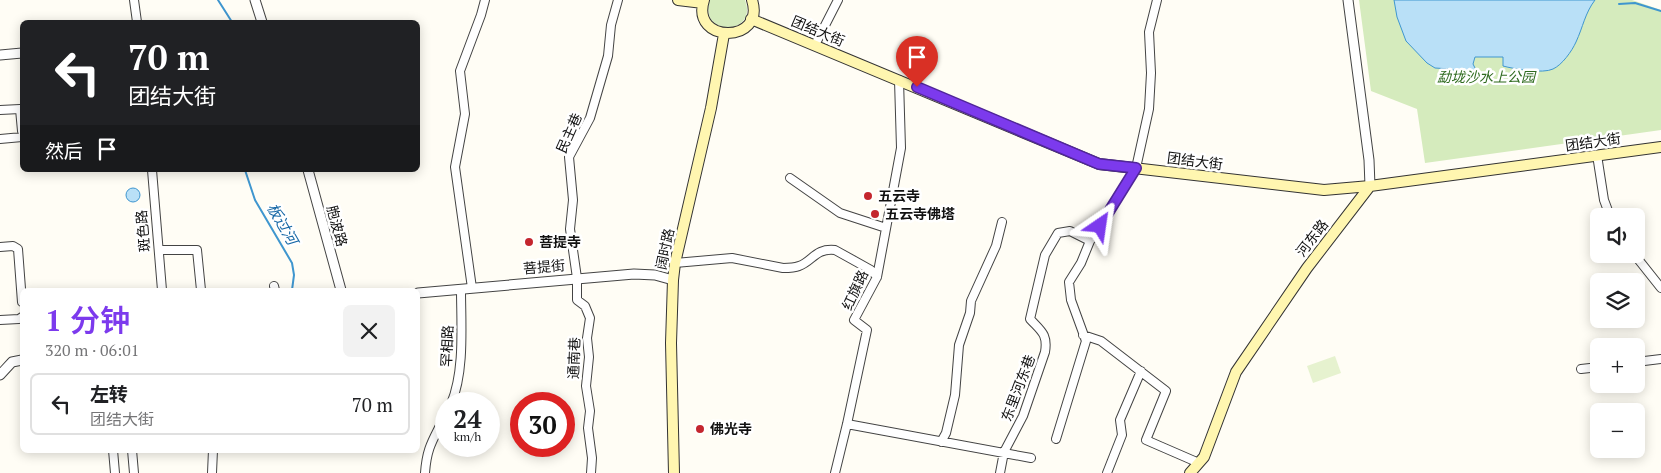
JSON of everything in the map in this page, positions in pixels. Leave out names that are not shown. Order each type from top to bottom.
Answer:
[{"type":"main road","points":[[678,0],[704,1],[702,11],[709,26],[724,34],[732,34],[747,26],[752,18],[752,0]]},
{"type":"main road","name":"团结大街","points":[[752,18],[1099,164],[1324,190],[1370,186],[1661,147]]},
{"type":"main road","name":"阔时路","points":[[674,473],[671,343],[673,280],[675,263],[711,108],[724,34]]},
{"type":"main road","name":"河东路","points":[[1190,473],[1204,457],[1236,372],[1307,268],[1370,186]]},
{"type":"street","points":[[134,0],[137,20]]},
{"type":"street","points":[[255,0],[261,20]]},
{"type":"street","points":[[472,288],[455,167],[465,114],[460,71],[485,0]]},
{"type":"street","name":"民主巷","points":[[577,278],[570,229],[572,200],[569,157],[590,118],[608,56],[611,25],[618,0]]},
{"type":"street","points":[[816,45],[838,0]]},
{"type":"street","points":[[1056,440],[1086,342],[1071,300],[1069,282],[1081,263],[1090,241],[1136,168],[1149,109],[1151,73],[1149,32],[1156,0]]},
{"type":"street","points":[[1348,0],[1369,160],[1370,186]]},
{"type":"street","points":[[0,55],[20,53]]},
{"type":"street","name":"红旗路","points":[[835,473],[866,330],[854,320],[877,277],[901,148],[899,80]]},
{"type":"street","points":[[0,110],[20,109]]},
{"type":"street","points":[[0,139],[20,137]]},
{"type":"street","points":[[1597,155],[1607,208]]},
{"type":"street","name":"斑色路","points":[[152,172],[162,288]]},
{"type":"street","name":"胞波路","points":[[309,172],[340,288]]},
{"type":"street","points":[[790,178],[840,213],[886,228]]},
{"type":"street","points":[[941,442],[946,433],[955,395],[959,345],[970,313],[971,301],[996,246],[1002,222]]},
{"type":"street","name":"东里河东巷","points":[[1000,473],[1004,452],[1023,416],[1047,344],[1045,335],[1030,319],[1045,255],[1058,233],[1070,230],[1090,241]]},
{"type":"street","points":[[0,247],[13,246],[18,249],[21,288]]},
{"type":"street","points":[[159,250],[197,250],[201,288]]},
{"type":"street","points":[[675,263],[732,258],[791,268],[800,266],[812,256],[824,250],[835,250],[871,270],[877,277]]},
{"type":"street","points":[[1641,263],[1661,288]]},
{"type":"street","name":"菩提街","points":[[420,292],[634,274],[654,275],[673,280]]},
{"type":"street","name":"通南巷","points":[[577,278],[577,300],[585,306],[590,318],[586,338],[588,357],[586,386],[590,411],[588,428],[592,458],[591,473]]},
{"type":"street","name":"罕相路","points":[[454,392],[458,378],[461,335],[461,289]]},
{"type":"street","points":[[0,320],[20,318]]},
{"type":"street","points":[[1083,335],[1101,341],[1166,392],[1146,440],[1199,464]]},
{"type":"street","points":[[1645,361],[1661,359]]},
{"type":"street","points":[[0,374],[12,362],[20,360]]},
{"type":"street","points":[[1581,370],[1590,368]]},
{"type":"street","points":[[1106,473],[1122,435],[1120,420],[1141,371]]},
{"type":"street","points":[[847,424],[1031,458]]},
{"type":"street","points":[[425,473],[426,455],[435,435]]},
{"type":"street","points":[[113,453],[115,473]]},
{"type":"street","points":[[132,453],[134,473]]},
{"type":"street","points":[[212,473],[213,453]]},
{"type":"green space","points":[[710,0],[745,0],[747,12],[744,20],[737,26],[719,26],[712,21],[708,12]]},
{"type":"green space","name":"勐垅沙水上公园","points":[[1359,0],[1632,0],[1661,10],[1661,130],[1425,163],[1417,109],[1371,91]]},
{"type":"green space","points":[[1335,356],[1341,373],[1313,383],[1307,366]]},
{"type":"water","points":[[1394,0],[1595,0],[1572,49],[1563,61],[1553,69],[1543,71],[1521,70],[1503,66],[1503,57],[1475,57],[1473,64],[1475,71],[1458,72],[1451,69],[1435,68],[1427,63],[1406,41],[1397,17]]},
{"type":"water","points":[[133,188],[138,190],[140,195],[138,200],[133,202],[128,200],[126,195],[128,190]]},
{"type":"waterway","name":"板过河","points":[[218,0],[231,20]]},
{"type":"waterway","points":[[1619,4],[1635,3],[1661,11]]},
{"type":"waterway","name":"板过河","points":[[246,172],[255,200],[292,263],[294,275],[292,288]]},
{"type":"place","name":"五云寺","points":[[868,196]]},
{"type":"place","name":"五云寺佛塔","points":[[875,214]]},
{"type":"place","name":"菩提寺","points":[[529,242]]},
{"type":"place","name":"佛光寺","points":[[700,429]]},
{"type":"route","points":[[917,87],[1099,164],[1136,168],[1100,226]]}]
